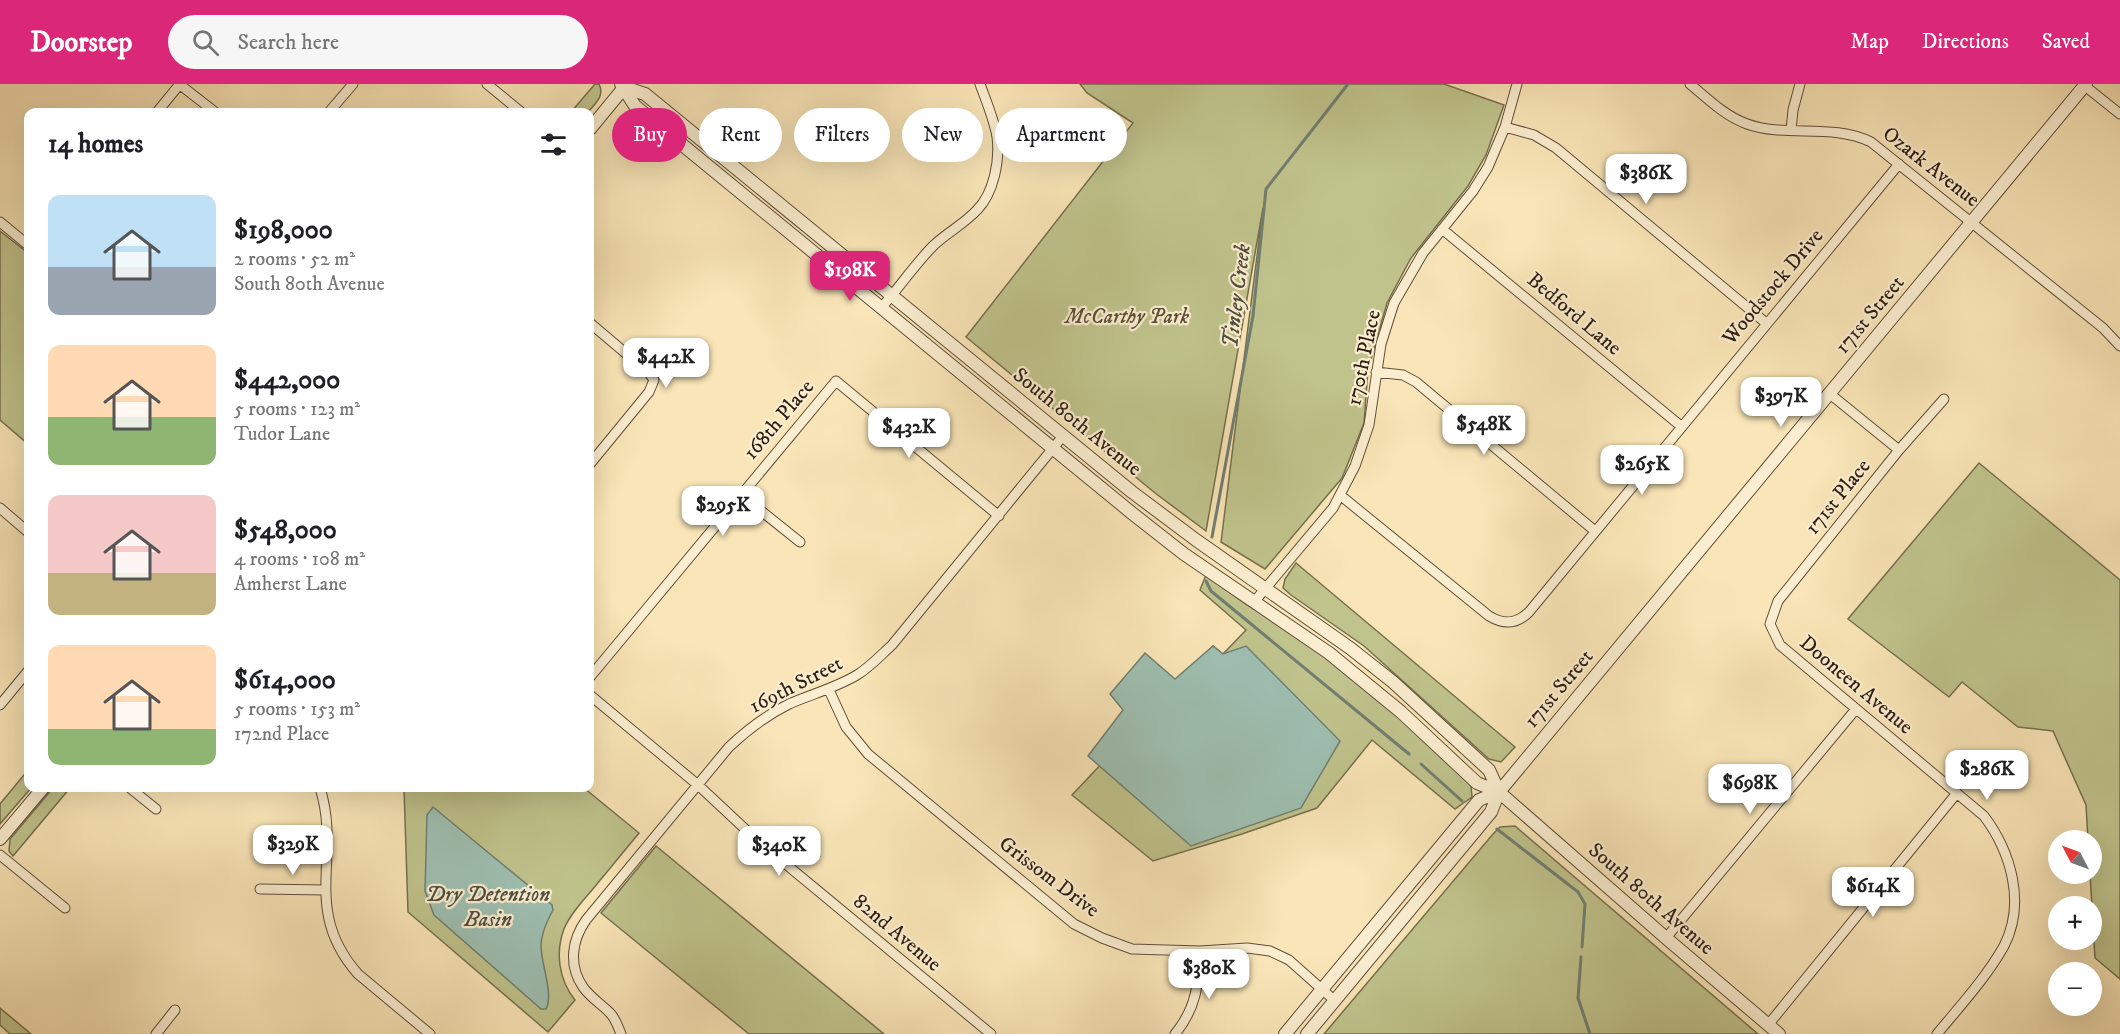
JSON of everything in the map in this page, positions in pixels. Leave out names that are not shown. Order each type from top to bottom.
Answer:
[{"type":"street","points":[[159,108],[180,84],[210,108]]},
{"type":"street","points":[[332,108],[353,84]]},
{"type":"street","points":[[487,84],[516,108]]},
{"type":"street","points":[[881,309],[933,246],[965,222],[987,196],[998,153],[997,136],[980,84]]},
{"type":"street","name":"170th Place","points":[[1254,602],[1318,527],[1340,495],[1355,466],[1369,425],[1381,344],[1395,303],[1414,267],[1473,191],[1488,167],[1504,127],[1517,84]]},
{"type":"street","name":"Ozark Avenue","points":[[1690,84],[1721,110],[1749,125],[1852,134],[1871,142],[2103,328],[2120,346]]},
{"type":"street","points":[[1791,130],[1793,110],[1800,84]]},
{"type":"street","points":[[594,124],[624,85]]},
{"type":"street","name":"South 80th Avenue","points":[[624,85],[645,94],[1142,500],[1350,648],[1393,682],[1489,770],[1499,792]]},
{"type":"street","name":"South 80th Avenue","points":[[624,85],[635,106],[881,309],[1184,554],[1329,653],[1401,712],[1477,783],[1499,792],[1779,1034]]},
{"type":"street","points":[[2086,85],[2120,114]]},
{"type":"street","name":"171st Street","points":[[1307,1034],[1491,812],[1499,792],[2086,85]]},
{"type":"street","points":[[1504,127],[1534,135],[1556,148],[1766,323]]},
{"type":"street","name":"Woodstock Drive","points":[[1340,495],[1489,616],[1503,623],[1518,620],[1524,616],[1682,427],[1899,164]]},
{"type":"street","points":[[0,222],[24,242]]},
{"type":"street","name":"Bedford Lane","points":[[1442,229],[1682,427]]},
{"type":"street","points":[[594,326],[649,373],[654,384],[594,459]]},
{"type":"street","points":[[1376,372],[1403,375],[1416,382],[1595,531]]},
{"type":"street","name":"168th Place","points":[[594,672],[836,381],[999,516]]},
{"type":"street","points":[[1830,394],[1899,450]]},
{"type":"street","name":"171st Place","points":[[1770,624],[1778,601],[1899,450],[1944,399]]},
{"type":"street","name":"169th Street","points":[[621,1034],[612,1015],[591,996],[577,977],[573,956],[576,937],[586,920],[729,747],[747,730],[791,704],[829,690],[859,674],[892,645],[1063,436]]},
{"type":"street","points":[[740,494],[800,542]]},
{"type":"street","points":[[0,508],[24,529]]},
{"type":"street","name":"Dooneen Avenue","points":[[1770,624],[1780,645],[1984,816],[2003,846],[2014,884],[2012,924],[2005,944],[1988,972],[1937,1034]]},
{"type":"street","points":[[0,705],[24,676]]},
{"type":"street","name":"Grissom Drive","points":[[829,690],[846,727],[868,754],[1074,924],[1132,949],[1200,951],[1247,948],[1270,951],[1289,960],[1334,1000]]},
{"type":"street","name":"82nd Avenue","points":[[594,698],[698,784],[759,842],[991,1034]]},
{"type":"street","points":[[1666,938],[1856,709]]},
{"type":"street","points":[[0,839],[40,792]]},
{"type":"street","points":[[135,792],[156,809]]},
{"type":"street","points":[[321,792],[327,825],[325,890],[329,924],[339,949],[358,974],[430,1034]]},
{"type":"street","name":"171st Street","points":[[1285,1034],[1479,800],[1499,792]]},
{"type":"street","points":[[1768,1025],[1958,794]]},
{"type":"street","points":[[0,855],[65,909]]},
{"type":"street","points":[[260,889],[325,890]]},
{"type":"street","points":[[1175,1034],[1189,1014],[1196,995],[1200,951]]},
{"type":"street","points":[[156,1034],[175,1010]]},
{"type":"green space","points":[[595,84],[599,84],[601,92],[592,108],[574,108]]},
{"type":"green space","name":"McCarthy Park","points":[[1080,84],[1444,84],[1504,105],[1486,155],[1468,186],[1411,258],[1387,303],[1368,370],[1364,423],[1342,478],[1265,569],[1221,542],[1263,208],[1206,531],[1155,493],[966,337],[1103,162],[1127,162],[1127,131],[1133,123],[1127,119],[1127,108],[1110,108],[1087,93]]},
{"type":"green space","points":[[0,231],[24,250],[24,441],[0,420]]},
{"type":"green space","points":[[1979,463],[2120,580],[2120,979],[2095,958],[2095,950],[2102,950],[2102,896],[2091,896],[2091,884],[2102,884],[2102,830],[2087,830],[2086,805],[2053,731],[2018,727],[1962,682],[1949,697],[1848,619]]},
{"type":"green space","points":[[1296,563],[1515,747],[1501,762],[1489,759],[1364,646],[1291,595],[1283,588],[1285,579]]},
{"type":"green space","points":[[1206,575],[1246,604],[1291,631],[1372,693],[1464,775],[1471,786],[1472,797],[1455,809],[1372,740],[1317,808],[1153,861],[1072,795],[1213,646],[1223,654],[1246,630],[1200,590]]},
{"type":"green space","points":[[24,775],[24,792],[28,792],[0,824],[0,804]]},
{"type":"green space","points":[[50,792],[67,792],[13,856],[9,851],[10,839]]},
{"type":"green space","points":[[404,792],[589,792],[639,833],[575,911],[564,929],[560,947],[560,966],[565,984],[575,1000],[548,1032],[408,912]]},
{"type":"green space","points":[[1515,826],[1758,1034],[1324,1034],[1493,834],[1500,827]]},
{"type":"green space","points":[[656,846],[884,1034],[749,1034],[601,913]]},
{"type":"green space","points":[[0,1008],[31,1034],[10,1034],[0,1025]]},
{"type":"water","points":[[1213,646],[1223,654],[1246,646],[1340,741],[1301,808],[1191,846],[1088,756],[1123,710],[1110,694],[1145,653],[1175,679]]},
{"type":"water","name":"Dry Detention Basin","points":[[433,807],[552,905],[553,910],[541,941],[549,995],[546,1009],[541,1009],[434,915],[425,891],[427,815]]},
{"type":"waterway","name":"Tinley Creek","points":[[1212,537],[1253,316],[1266,189],[1348,84]]},
{"type":"waterway","name":"Tinley Creek","points":[[1206,581],[1211,591],[1409,754]]},
{"type":"waterway","name":"Tinley Creek","points":[[1421,764],[1462,801]]},
{"type":"waterway","name":"Tinley Creek","points":[[1497,829],[1578,892],[1585,904],[1582,947]]},
{"type":"waterway","name":"Tinley Creek","points":[[1581,957],[1578,998],[1590,1034]]}]
